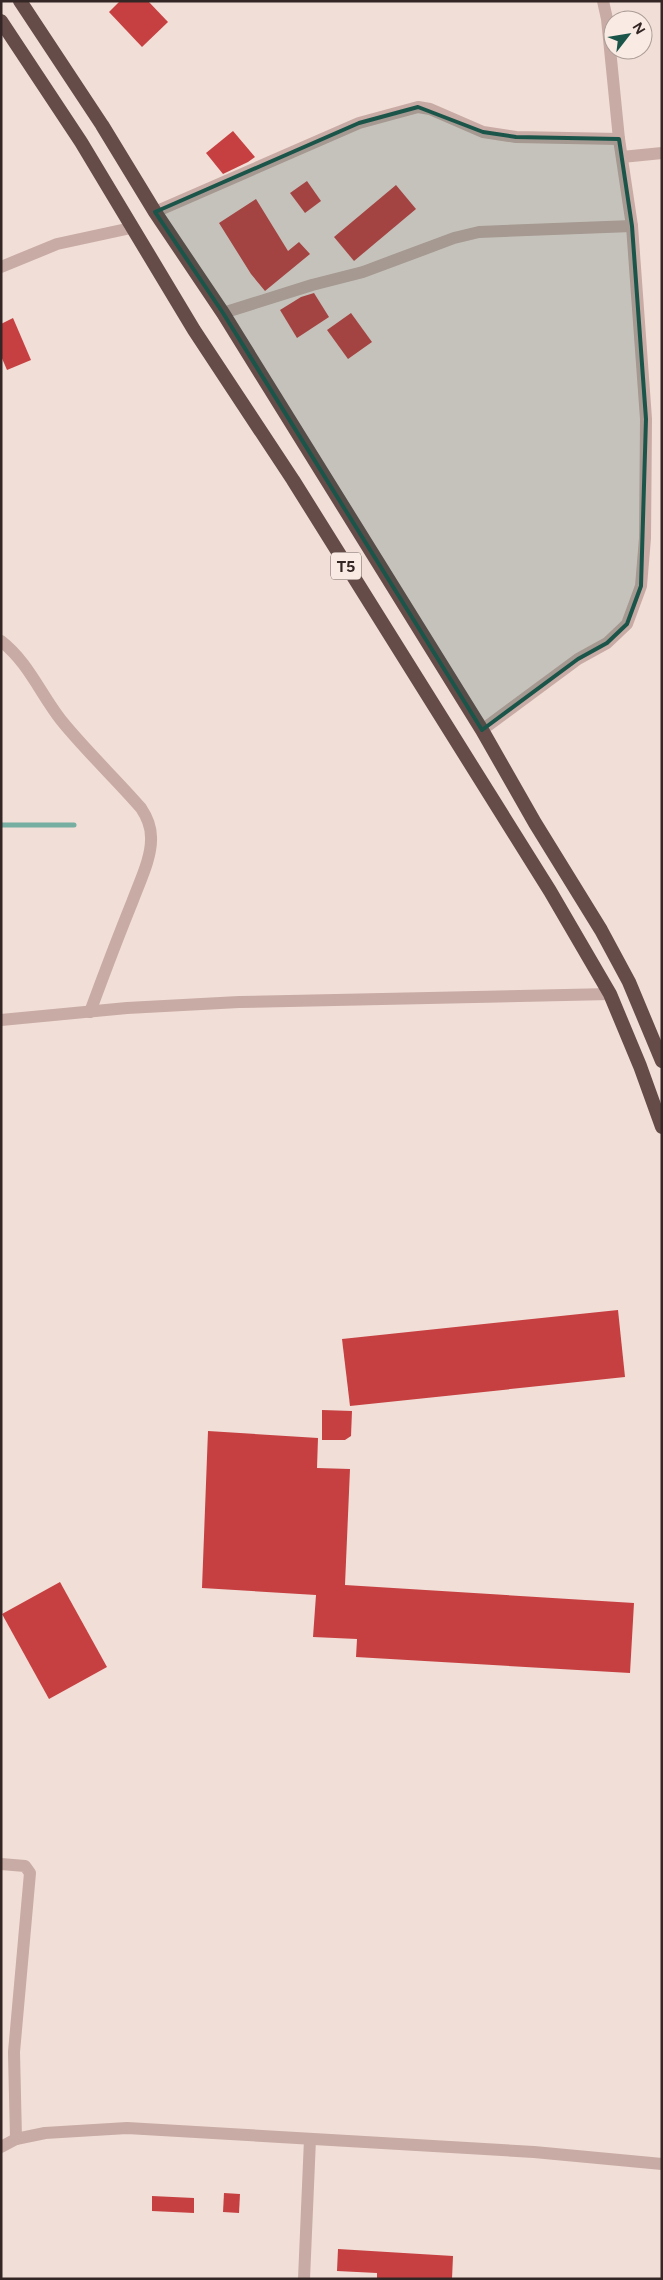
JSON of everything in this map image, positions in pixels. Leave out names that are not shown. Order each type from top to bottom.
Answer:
[{"type":"highway","name":"T5","points":[[20,1],[102,126],[155,212],[223,313],[482,730],[535,823],[601,930],[629,982],[662,1061]]},
{"type":"highway","name":"T5","points":[[1,21],[81,142],[194,330],[292,480],[550,891],[610,994],[640,1066],[662,1127]]},
{"type":"street","points":[[482,730],[578,659],[607,643],[627,624],[641,586],[645,538],[646,419],[632,226],[619,139],[604,1]]},
{"type":"street","points":[[155,212],[359,124],[418,107],[430,108],[483,132],[516,138],[619,139]]},
{"type":"street","points":[[622,157],[662,153]]},
{"type":"street","points":[[223,313],[312,285],[363,272],[454,238],[479,232],[632,226]]},
{"type":"street","points":[[1,267],[57,244],[131,228]]},
{"type":"street","points":[[1,641],[19,656],[45,698],[85,749],[141,808],[148,819],[152,838],[141,876],[90,1012]]},
{"type":"street","points":[[1,1020],[239,1002],[610,994]]},
{"type":"street","points":[[1,1864],[25,1866],[30,1873],[14,2052],[16,2139]]},
{"type":"street","points":[[1,2147],[16,2139],[46,2132],[128,2128],[534,2152],[662,2164]]},
{"type":"street","points":[[304,2279],[310,2140]]},
{"type":"highlighted area","points":[[418,107],[483,132],[516,137],[619,139],[632,226],[646,419],[641,586],[627,624],[607,643],[578,659],[482,730],[223,313],[155,212],[359,123]]},
{"type":"building","points":[[120,1],[148,1],[168,22],[142,47],[109,12]]},
{"type":"building","points":[[233,131],[255,157],[223,174],[206,153]]},
{"type":"building","points":[[307,181],[321,201],[305,213],[290,193]]},
{"type":"building","points":[[396,185],[416,209],[354,261],[334,237]]},
{"type":"building","points":[[256,199],[288,251],[299,242],[310,254],[265,291],[251,274],[219,223]]},
{"type":"building","points":[[314,293],[329,317],[297,338],[280,310],[301,297]]},
{"type":"building","points":[[351,313],[372,342],[348,359],[327,330]]},
{"type":"building","points":[[13,318],[31,360],[7,370],[1,356],[1,324]]},
{"type":"building","points":[[618,1310],[625,1377],[350,1406],[342,1339]]},
{"type":"building","points":[[322,1410],[352,1411],[351,1436],[345,1440],[322,1440]]},
{"type":"building","points":[[208,1431],[318,1438],[317,1468],[350,1469],[345,1585],[634,1603],[630,1673],[356,1657],[357,1639],[313,1637],[316,1595],[202,1588]]},
{"type":"building","points":[[60,1582],[107,1667],[49,1699],[2,1614]]},
{"type":"building","points":[[224,2193],[240,2194],[239,2213],[223,2212]]},
{"type":"building","points":[[152,2196],[194,2198],[194,2213],[152,2211]]},
{"type":"building","points":[[338,2249],[453,2256],[452,2279],[377,2279],[377,2273],[337,2271]]},
{"type":"waterway","points":[[1,825],[74,825]]}]
